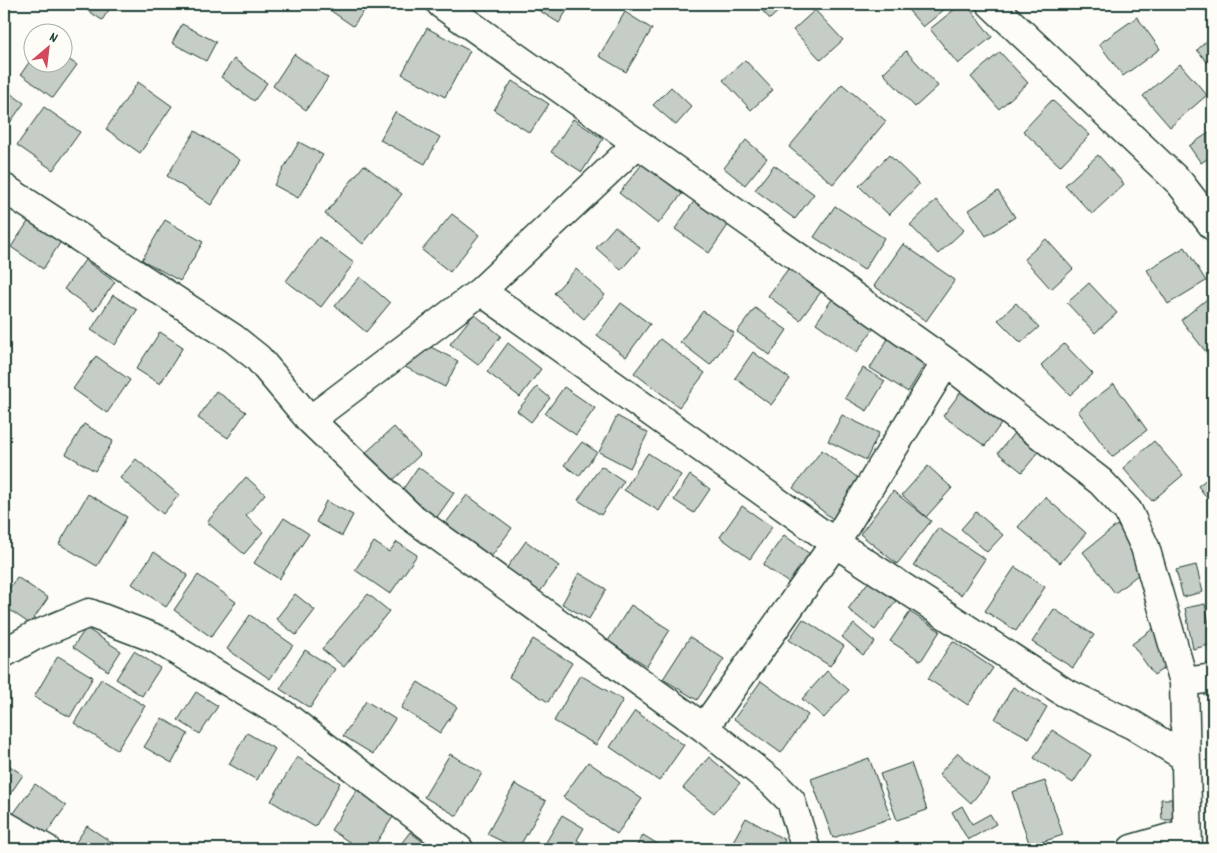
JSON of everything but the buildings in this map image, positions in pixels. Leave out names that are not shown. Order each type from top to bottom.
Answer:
[{"type":"street","points":[[441,4],[946,362],[1101,482],[1128,511],[1145,547],[1184,682],[1187,841],[1132,849]]},
{"type":"street","points":[[991,4],[1180,183],[1213,226]]},
{"type":"street","points":[[310,420],[481,291],[638,144]]},
{"type":"street","points":[[4,188],[233,338],[258,358],[310,420],[410,516],[704,728],[773,783],[791,801],[806,849]]},
{"type":"street","points":[[481,291],[835,543],[1064,692],[1134,725],[1185,757]]},
{"type":"street","points":[[704,728],[835,543],[946,362]]},
{"type":"street","points":[[4,654],[34,636],[89,612],[157,639],[284,715],[459,849]]},
{"type":"street","points":[[1184,682],[1213,678]]},
{"type":"street","points":[[4,825],[46,849]]}]
